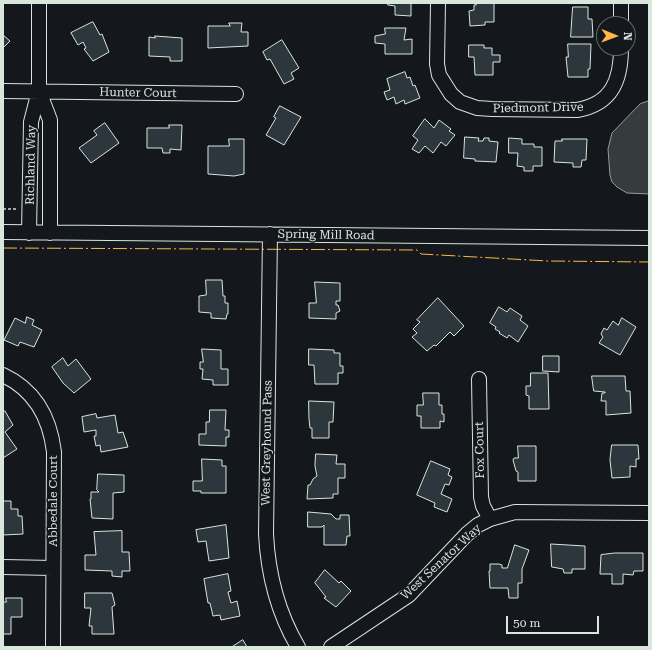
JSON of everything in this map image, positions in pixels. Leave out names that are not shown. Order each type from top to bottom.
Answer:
[{"type":"street","name":"Richland Way","points":[[29,233],[31,122],[39,91],[40,3]]},
{"type":"street","name":"Piedmont Drive","points":[[438,3],[437,64],[439,75],[451,94],[463,103],[477,108],[577,110],[590,108],[600,102],[616,82],[621,66],[621,56]]},
{"type":"street","points":[[621,3],[621,16]]},
{"type":"street","name":"Hunter Court","points":[[3,91],[236,94]]},
{"type":"street","points":[[39,91],[50,120],[50,233]]},
{"type":"street","name":"Spring Mill Road","points":[[3,232],[649,238]]},
{"type":"street","name":"West Greyhound Pass","points":[[270,234],[267,557],[278,602],[298,647]]},
{"type":"street","name":"Abbedale Court","points":[[3,375],[22,386],[33,397],[42,410],[52,437],[54,452],[53,647]]},
{"type":"street","name":"Fox Court","points":[[479,379],[481,498],[482,506],[490,519]]},
{"type":"street","name":"West Senator Way","points":[[331,647],[409,595],[467,534],[478,525],[490,519],[515,512],[649,513]]},
{"type":"street","points":[[3,567],[53,568]]},
{"type":"shaded area","points":[[649,101],[649,194],[627,193],[612,182],[608,149],[612,133],[640,104]]},
{"type":"building","points":[[388,3],[411,3],[411,16],[395,15],[395,6],[388,5]]},
{"type":"building","points":[[476,3],[494,3],[494,22],[485,22],[485,25],[470,26],[469,11],[474,10],[474,5],[476,5]]},
{"type":"building","points":[[573,7],[588,7],[588,19],[592,19],[593,37],[571,37]]},
{"type":"building","points":[[93,22],[100,35],[102,34],[109,52],[93,61],[84,49],[86,48],[83,42],[78,45],[71,33]]},
{"type":"building","points":[[229,23],[242,23],[241,32],[248,32],[248,46],[208,48],[208,26],[230,26]]},
{"type":"building","points":[[385,28],[406,28],[404,40],[412,39],[412,54],[385,54],[385,44],[375,43],[375,36],[385,34]]},
{"type":"building","points":[[3,35],[10,41],[3,48]]},
{"type":"building","points":[[155,36],[182,38],[182,61],[170,61],[170,57],[149,56],[149,37],[155,38]]},
{"type":"building","points":[[282,40],[299,68],[291,73],[294,79],[284,84],[270,59],[267,60],[263,52]]},
{"type":"building","points":[[568,44],[591,44],[590,69],[588,69],[588,77],[568,77],[566,57],[568,57]]},
{"type":"building","points":[[469,45],[484,45],[484,48],[492,48],[492,55],[500,55],[500,62],[493,62],[493,75],[475,75],[474,57],[469,57]]},
{"type":"building","points":[[405,72],[407,78],[410,77],[413,86],[415,85],[420,98],[405,104],[404,100],[396,104],[394,97],[387,100],[384,92],[390,90],[387,79]]},
{"type":"building","points":[[280,106],[301,117],[284,145],[266,135],[276,118],[274,117]]},
{"type":"building","points":[[425,119],[434,128],[439,120],[451,129],[449,131],[455,135],[446,146],[441,142],[433,153],[425,146],[419,153],[412,149],[418,140],[413,136]]},
{"type":"building","points":[[105,123],[119,143],[91,163],[79,148],[97,135],[94,131]]},
{"type":"building","points":[[169,125],[182,125],[181,150],[170,149],[170,153],[163,153],[162,148],[147,148],[147,128],[169,128]]},
{"type":"building","points":[[465,137],[479,138],[478,141],[483,141],[484,138],[489,138],[489,141],[498,142],[496,162],[475,161],[475,159],[464,158]]},
{"type":"building","points":[[509,138],[522,139],[522,144],[534,144],[534,147],[542,147],[542,166],[533,166],[533,171],[524,171],[524,167],[517,166],[518,153],[509,153]]},
{"type":"building","points":[[229,139],[244,139],[244,174],[234,176],[208,174],[208,146],[229,146]]},
{"type":"building","points":[[562,139],[587,139],[586,160],[582,160],[581,167],[573,167],[573,163],[554,162],[555,141],[562,141]]},
{"type":"building","points":[[206,280],[222,280],[223,296],[225,296],[225,303],[228,303],[228,314],[226,319],[211,318],[211,313],[199,312],[199,296],[206,295]]},
{"type":"building","points":[[315,282],[340,283],[340,301],[336,301],[336,305],[338,305],[340,311],[336,313],[336,319],[309,318],[309,303],[316,303]]},
{"type":"building","points":[[438,298],[464,326],[454,336],[450,332],[436,346],[434,345],[427,351],[412,337],[417,333],[413,329],[420,322],[417,320]]},
{"type":"building","points":[[499,307],[507,312],[510,308],[522,316],[520,320],[528,326],[518,342],[509,335],[507,338],[499,333],[500,332],[495,329],[496,327],[490,323]]},
{"type":"building","points":[[27,317],[34,320],[32,325],[42,330],[34,347],[20,342],[18,346],[4,340],[15,318],[25,323]]},
{"type":"building","points":[[622,318],[636,327],[620,355],[599,343],[603,337],[601,334],[604,328],[607,330],[613,321],[618,325]]},
{"type":"building","points":[[202,349],[221,350],[221,369],[228,369],[228,385],[213,385],[213,380],[202,379],[203,369],[200,369],[200,362],[203,362]]},
{"type":"building","points":[[309,349],[334,350],[334,353],[340,353],[340,366],[343,366],[343,373],[338,373],[338,384],[315,384],[314,365],[309,365]]},
{"type":"building","points":[[543,356],[559,356],[559,372],[543,371]]},
{"type":"building","points":[[63,358],[68,366],[76,359],[91,379],[74,393],[63,383],[52,367]]},
{"type":"building","points":[[531,373],[548,373],[549,409],[529,409],[529,396],[526,395],[526,386],[530,386]]},
{"type":"building","points":[[592,376],[625,376],[626,391],[630,391],[631,413],[606,415],[606,401],[601,401],[602,393],[605,392],[594,391]]},
{"type":"building","points":[[423,393],[439,393],[439,405],[442,405],[442,414],[444,414],[444,422],[440,421],[440,428],[421,428],[421,416],[417,416],[417,405],[423,405]]},
{"type":"building","points":[[309,401],[334,402],[333,422],[329,422],[329,438],[312,438],[312,428],[310,428],[309,419]]},
{"type":"building","points":[[210,410],[226,410],[225,430],[229,430],[229,437],[226,437],[226,446],[199,445],[199,434],[206,434],[206,422],[209,422]]},
{"type":"building","points":[[5,411],[13,425],[5,432],[17,449],[3,458],[3,413]]},
{"type":"building","points":[[96,414],[97,418],[115,415],[118,433],[123,432],[128,447],[101,452],[100,445],[96,446],[94,436],[96,436],[96,430],[84,432],[82,417]]},
{"type":"building","points":[[612,445],[638,445],[639,459],[636,459],[636,467],[630,466],[630,477],[612,478],[610,460]]},
{"type":"building","points":[[518,446],[536,446],[536,481],[518,481],[518,472],[516,471],[513,460],[514,458],[518,458]]},
{"type":"building","points":[[316,454],[337,455],[336,464],[345,464],[345,478],[338,478],[338,494],[333,494],[333,498],[307,499],[308,485],[310,485],[313,479],[317,476],[315,466]]},
{"type":"building","points":[[202,459],[222,460],[222,466],[226,466],[226,493],[201,493],[201,491],[193,491],[193,481],[202,481]]},
{"type":"building","points":[[431,461],[450,469],[448,475],[452,477],[449,485],[445,484],[441,494],[452,499],[447,512],[434,507],[435,503],[417,495]]},
{"type":"building","points":[[98,474],[124,475],[124,492],[113,493],[113,519],[92,518],[90,499],[91,492],[99,492],[97,490]]},
{"type":"building","points":[[3,501],[11,501],[11,509],[18,509],[18,516],[22,516],[23,534],[3,535]]},
{"type":"building","points":[[308,512],[331,514],[336,519],[340,519],[340,515],[349,515],[350,536],[347,536],[346,545],[324,545],[324,525],[322,527],[308,527]]},
{"type":"building","points":[[226,525],[229,558],[209,561],[206,541],[198,542],[196,530]]},
{"type":"building","points":[[122,531],[122,552],[129,552],[130,571],[122,571],[122,577],[112,576],[112,571],[85,570],[85,555],[96,555],[94,532]]},
{"type":"building","points":[[551,544],[585,546],[585,569],[572,569],[572,573],[564,573],[563,569],[552,567]]},
{"type":"building","points":[[515,545],[529,550],[522,569],[522,583],[518,583],[518,598],[509,598],[508,588],[490,588],[489,571],[490,564],[499,564],[502,565],[502,568],[507,568]]},
{"type":"building","points":[[615,553],[643,553],[643,571],[634,571],[633,575],[623,574],[623,584],[612,584],[612,574],[600,574],[601,555]]},
{"type":"building","points":[[325,570],[339,583],[341,581],[351,591],[336,607],[324,598],[326,597],[315,583]]},
{"type":"building","points":[[228,574],[231,591],[228,592],[231,603],[237,601],[240,616],[221,620],[220,615],[213,616],[210,603],[208,603],[204,579]]},
{"type":"building","points":[[85,593],[112,593],[115,605],[112,607],[114,634],[92,634],[92,626],[89,626],[91,608],[85,608]]},
{"type":"building","points":[[6,598],[22,598],[22,617],[11,617],[11,634],[3,634],[3,602],[6,602]]},
{"type":"building","points":[[243,640],[247,647],[232,647]]},
{"type":"power","points":[[3,248],[417,250],[421,254],[548,261],[649,262]]}]
